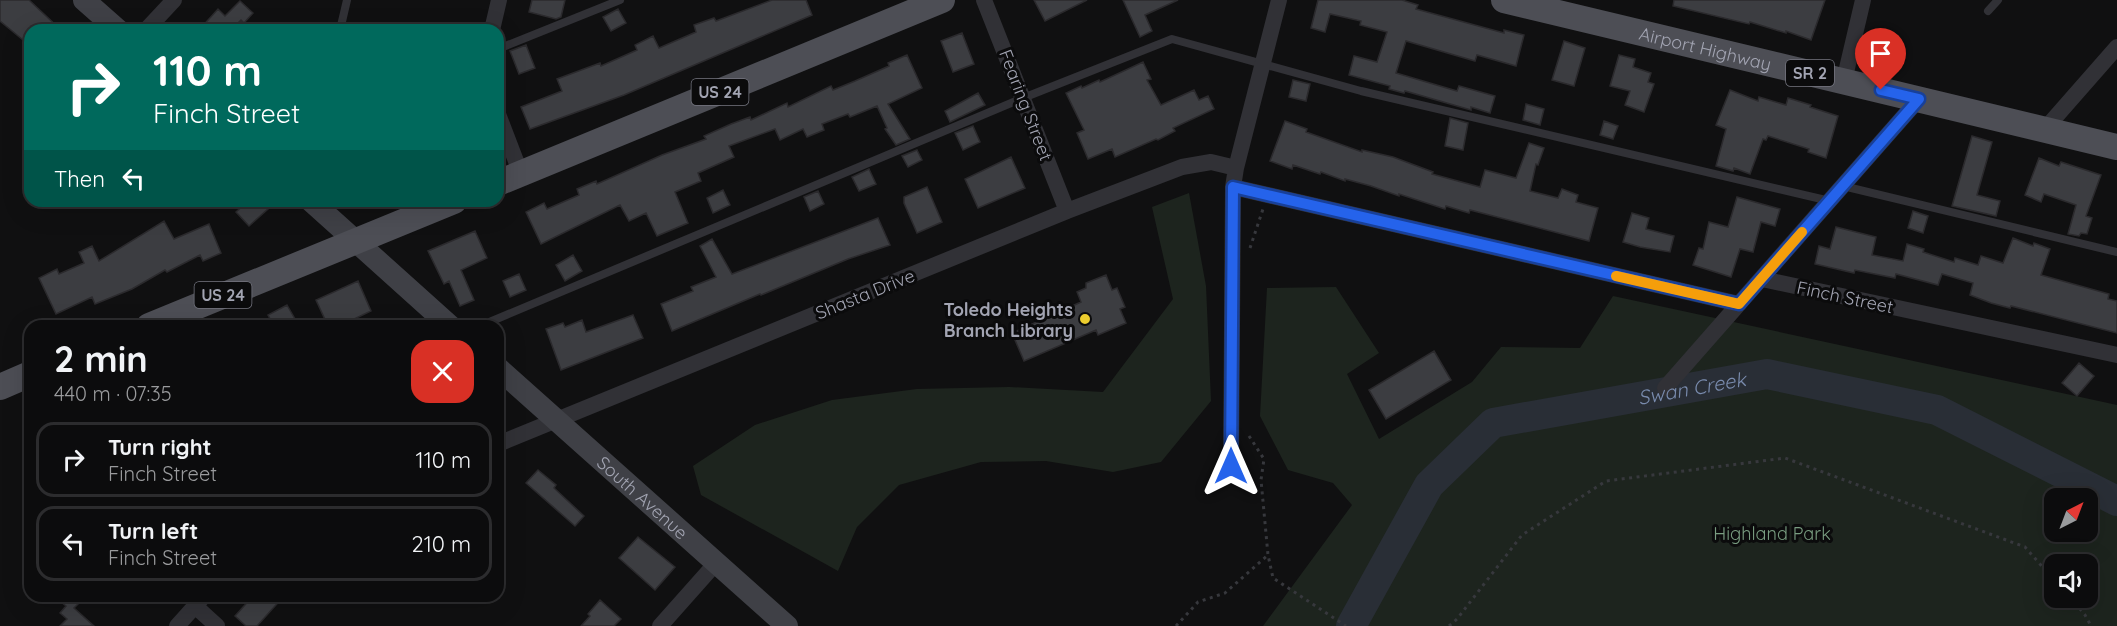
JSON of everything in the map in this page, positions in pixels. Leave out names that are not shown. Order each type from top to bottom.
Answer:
[{"type":"main road","name":"US 24","points":[[510,178],[942,0]]},
{"type":"main road","name":"Airport Highway","points":[[1504,0],[2117,147]]},
{"type":"main road","name":"US 24","points":[[164,320],[439,207]]},
{"type":"main road","points":[[0,387],[24,377]]},
{"type":"street","points":[[84,0],[111,24]]},
{"type":"street","points":[[152,24],[174,0]]},
{"type":"street","points":[[493,24],[499,0]]},
{"type":"street","name":"Fearing Street","points":[[984,0],[1067,211]]},
{"type":"street","points":[[1231,466],[1233,187],[1279,0]]},
{"type":"street","points":[[1844,81],[1863,0]]},
{"type":"street","points":[[2045,129],[2117,47]]},
{"type":"street","points":[[1665,388],[1919,99]]},
{"type":"street","points":[[504,146],[510,178]]},
{"type":"street","name":"Shasta Drive","points":[[504,442],[1067,211],[1182,167],[1210,162],[1236,168]]},
{"type":"street","points":[[1233,187],[1739,304]]},
{"type":"street","points":[[318,207],[443,320]]},
{"type":"street","name":"Finch Street","points":[[1762,279],[2117,356]]},
{"type":"street","name":"South Avenue","points":[[504,373],[787,626]]},
{"type":"street","points":[[660,626],[716,563]]},
{"type":"street","points":[[177,626],[196,602]]},
{"type":"street","points":[[199,602],[217,626]]},
{"type":"lane","points":[[341,24],[347,0]]},
{"type":"lane","points":[[504,47],[620,0]]},
{"type":"lane","points":[[1988,11],[1998,0]]},
{"type":"lane","points":[[494,320],[1023,98],[1172,39],[1361,91],[1830,201]]},
{"type":"lane","points":[[1843,186],[2117,252]]},
{"type":"path","points":[[1248,252],[1268,195]]},
{"type":"path","points":[[1246,431],[1264,459],[1262,480],[1268,555],[1273,578],[1346,626]]},
{"type":"path","points":[[1449,626],[1457,619],[1522,535],[1606,481],[1785,458],[2025,547],[2044,569]]},
{"type":"path","points":[[1176,626],[1198,602],[1225,593],[1268,555]]},
{"type":"path","points":[[2079,608],[2091,626]]},
{"type":"green space","points":[[1189,193],[1206,286],[1211,401],[1161,462],[1113,472],[1046,461],[981,462],[899,485],[857,527],[838,571],[701,495],[693,466],[755,425],[832,400],[917,389],[1009,387],[1103,392],[1173,299],[1152,207]]},
{"type":"green space","name":"Highland Park","points":[[1336,287],[1379,353],[1347,374],[1379,439],[1472,382],[1501,347],[1580,348],[1613,296],[2117,405],[2117,626],[1263,626],[1352,505],[1333,483],[1288,470],[1260,416],[1267,288]]},
{"type":"building","points":[[0,0],[29,0],[55,24],[24,24],[23,40],[0,21]]},
{"type":"building","points":[[532,0],[565,0],[561,17],[556,19],[529,12]]},
{"type":"building","points":[[772,0],[806,0],[812,15],[624,95],[530,129],[521,107],[562,91],[557,79],[600,63],[601,66],[637,50],[635,45],[653,36],[659,48],[696,32],[694,25],[714,18],[716,21]]},
{"type":"building","points":[[1034,0],[1087,0],[1045,21]]},
{"type":"building","points":[[1123,0],[1178,0],[1145,15],[1152,31],[1140,37]]},
{"type":"building","points":[[1318,0],[1402,0],[1418,5],[1416,9],[1504,33],[1504,30],[1524,35],[1516,66],[1477,55],[1475,61],[1406,41],[1396,73],[1457,91],[1459,86],[1495,96],[1490,113],[1471,107],[1471,110],[1405,91],[1404,93],[1389,89],[1390,86],[1349,75],[1354,56],[1377,62],[1387,32],[1360,25],[1361,21],[1330,14],[1325,32],[1311,28]]},
{"type":"building","points":[[1674,0],[1825,0],[1811,40],[1750,22],[1749,24],[1673,6]]},
{"type":"building","points":[[240,1],[253,13],[244,23],[241,20],[237,24],[204,24],[218,9],[225,16]]},
{"type":"building","points":[[618,9],[626,23],[611,31],[603,17]]},
{"type":"building","points":[[962,33],[974,64],[953,72],[941,41]]},
{"type":"building","points":[[1564,41],[1585,48],[1574,86],[1552,80]]},
{"type":"building","points":[[526,45],[535,68],[519,74],[510,51]]},
{"type":"building","points":[[907,55],[922,88],[888,104],[910,139],[896,145],[885,129],[887,128],[877,106],[850,117],[848,114],[822,124],[824,130],[807,137],[803,129],[780,140],[775,129],[729,146],[734,157],[698,173],[701,181],[675,192],[688,223],[657,236],[646,213],[629,221],[620,205],[541,244],[526,212],[544,203],[547,209],[579,195],[577,189],[596,181],[597,184],[662,155],[706,139],[704,136],[731,124],[750,117],[751,120],[787,103],[788,107],[831,86],[833,90],[889,66],[888,63]]},
{"type":"building","points":[[1619,55],[1635,59],[1633,67],[1651,73],[1648,82],[1654,84],[1644,112],[1625,105],[1630,91],[1610,86]]},
{"type":"building","points":[[1143,62],[1151,79],[1147,80],[1161,105],[1194,90],[1199,100],[1208,96],[1214,109],[1173,128],[1175,131],[1158,140],[1115,157],[1112,149],[1088,159],[1077,133],[1084,130],[1066,93],[1099,80],[1100,82]]},
{"type":"building","points":[[1293,80],[1310,84],[1306,101],[1289,97]]},
{"type":"building","points":[[1730,90],[1758,101],[1759,97],[1786,105],[1788,98],[1838,116],[1826,158],[1808,152],[1809,149],[1768,136],[1766,140],[1763,139],[1750,174],[1734,168],[1733,171],[1716,166],[1726,129],[1716,125]]},
{"type":"building","points":[[978,93],[985,105],[950,122],[945,111]]},
{"type":"building","points":[[1526,104],[1544,109],[1540,125],[1523,120]]},
{"type":"building","points":[[1450,118],[1468,123],[1463,150],[1445,146]]},
{"type":"building","points":[[1285,121],[1307,129],[1306,132],[1362,152],[1362,150],[1393,157],[1433,172],[1432,174],[1480,187],[1485,170],[1516,178],[1529,143],[1544,148],[1538,165],[1536,164],[1530,191],[1558,198],[1562,189],[1578,195],[1576,202],[1598,208],[1589,241],[1470,210],[1469,213],[1446,206],[1445,209],[1321,172],[1320,174],[1293,165],[1292,169],[1270,161]]},
{"type":"building","points":[[1604,121],[1618,126],[1613,139],[1600,135]]},
{"type":"building","points":[[973,126],[980,142],[963,150],[955,133]]},
{"type":"building","points":[[1972,136],[1992,142],[1977,195],[2000,201],[1996,216],[1952,206]]},
{"type":"building","points":[[917,150],[922,160],[908,167],[902,156]]},
{"type":"building","points":[[1011,157],[1025,188],[978,208],[965,179]]},
{"type":"building","points":[[2039,158],[2059,166],[2061,162],[2101,175],[2086,216],[2092,218],[2087,234],[2081,233],[2079,236],[2068,234],[2076,205],[2044,194],[2041,202],[2025,195]]},
{"type":"building","points":[[869,169],[876,184],[859,191],[852,177]]},
{"type":"building","points":[[927,187],[942,222],[917,233],[904,203],[904,197]]},
{"type":"building","points":[[723,190],[730,205],[713,213],[707,198]]},
{"type":"building","points":[[818,191],[824,204],[810,211],[804,197]]},
{"type":"building","points":[[1737,197],[1780,209],[1775,226],[1761,222],[1753,252],[1740,249],[1731,277],[1693,265],[1699,248],[1703,249],[1709,222],[1728,227]]},
{"type":"building","points":[[241,207],[270,207],[249,226],[236,212]]},
{"type":"building","points":[[1913,211],[1928,216],[1923,233],[1908,228]]},
{"type":"building","points":[[1632,213],[1649,218],[1646,229],[1674,236],[1670,252],[1623,242]]},
{"type":"building","points":[[878,218],[890,245],[848,259],[672,331],[661,304],[693,291],[691,287],[716,277],[700,246],[712,239],[732,274]]},
{"type":"building","points":[[164,221],[174,239],[209,224],[221,253],[203,261],[200,255],[167,272],[165,270],[132,289],[95,304],[92,297],[56,314],[39,278],[57,269],[59,274],[84,263],[79,252],[92,246],[99,261]]},
{"type":"building","points":[[1836,227],[1876,237],[1872,255],[1903,261],[1907,244],[1954,262],[1955,258],[1978,265],[1981,256],[2003,263],[2013,238],[2033,246],[2034,243],[2050,249],[2041,275],[2109,294],[2108,299],[2117,301],[2117,333],[1991,303],[1970,295],[1973,283],[1942,274],[1938,285],[1896,274],[1895,278],[1855,270],[1854,273],[1815,264],[1819,246],[1830,249]]},
{"type":"building","points":[[475,231],[487,258],[461,270],[474,300],[460,306],[449,281],[444,284],[428,251]]},
{"type":"building","points":[[573,255],[582,271],[565,281],[556,265]]},
{"type":"building","points":[[519,274],[526,290],[510,297],[503,281]]},
{"type":"building","name":"Toledo Heights Branch Library","points":[[1106,275],[1112,290],[1117,288],[1125,307],[1120,309],[1126,323],[1098,335],[1096,330],[1024,361],[1012,333],[1081,302],[1077,292],[1086,288],[1086,283]]},
{"type":"building","points":[[358,281],[371,311],[352,320],[325,320],[316,300]]},
{"type":"building","points":[[287,305],[296,320],[271,320],[268,315]]},
{"type":"building","points":[[633,315],[643,338],[561,370],[546,329],[563,323],[565,327],[582,320],[586,332]]},
{"type":"building","points":[[1434,351],[1451,380],[1386,419],[1369,390]]},
{"type":"building","points":[[2079,363],[2094,376],[2077,396],[2062,383]]},
{"type":"building","points":[[538,470],[556,485],[554,488],[584,516],[575,526],[526,483]]},
{"type":"building","points":[[638,537],[675,567],[655,590],[619,558]]},
{"type":"building","points":[[600,600],[621,619],[614,626],[581,626],[590,616],[588,614]]},
{"type":"building","points":[[61,602],[80,602],[74,608],[94,626],[60,626],[67,619],[60,613],[66,606]]},
{"type":"building","points":[[248,602],[279,602],[257,626],[246,626],[235,616]]},
{"type":"waterway","name":"Swan Creek","points":[[1351,626],[1429,485],[1493,423],[1767,374],[1937,410],[2117,501]]},
{"type":"slow traffic","points":[[1616,276],[1739,304],[1802,232]]},
{"type":"place","name":"Toledo Heights Branch Library","points":[[1085,319]]},
{"type":"route","points":[[1231,466],[1233,187],[1739,304],[1919,99],[1881,90]]}]
